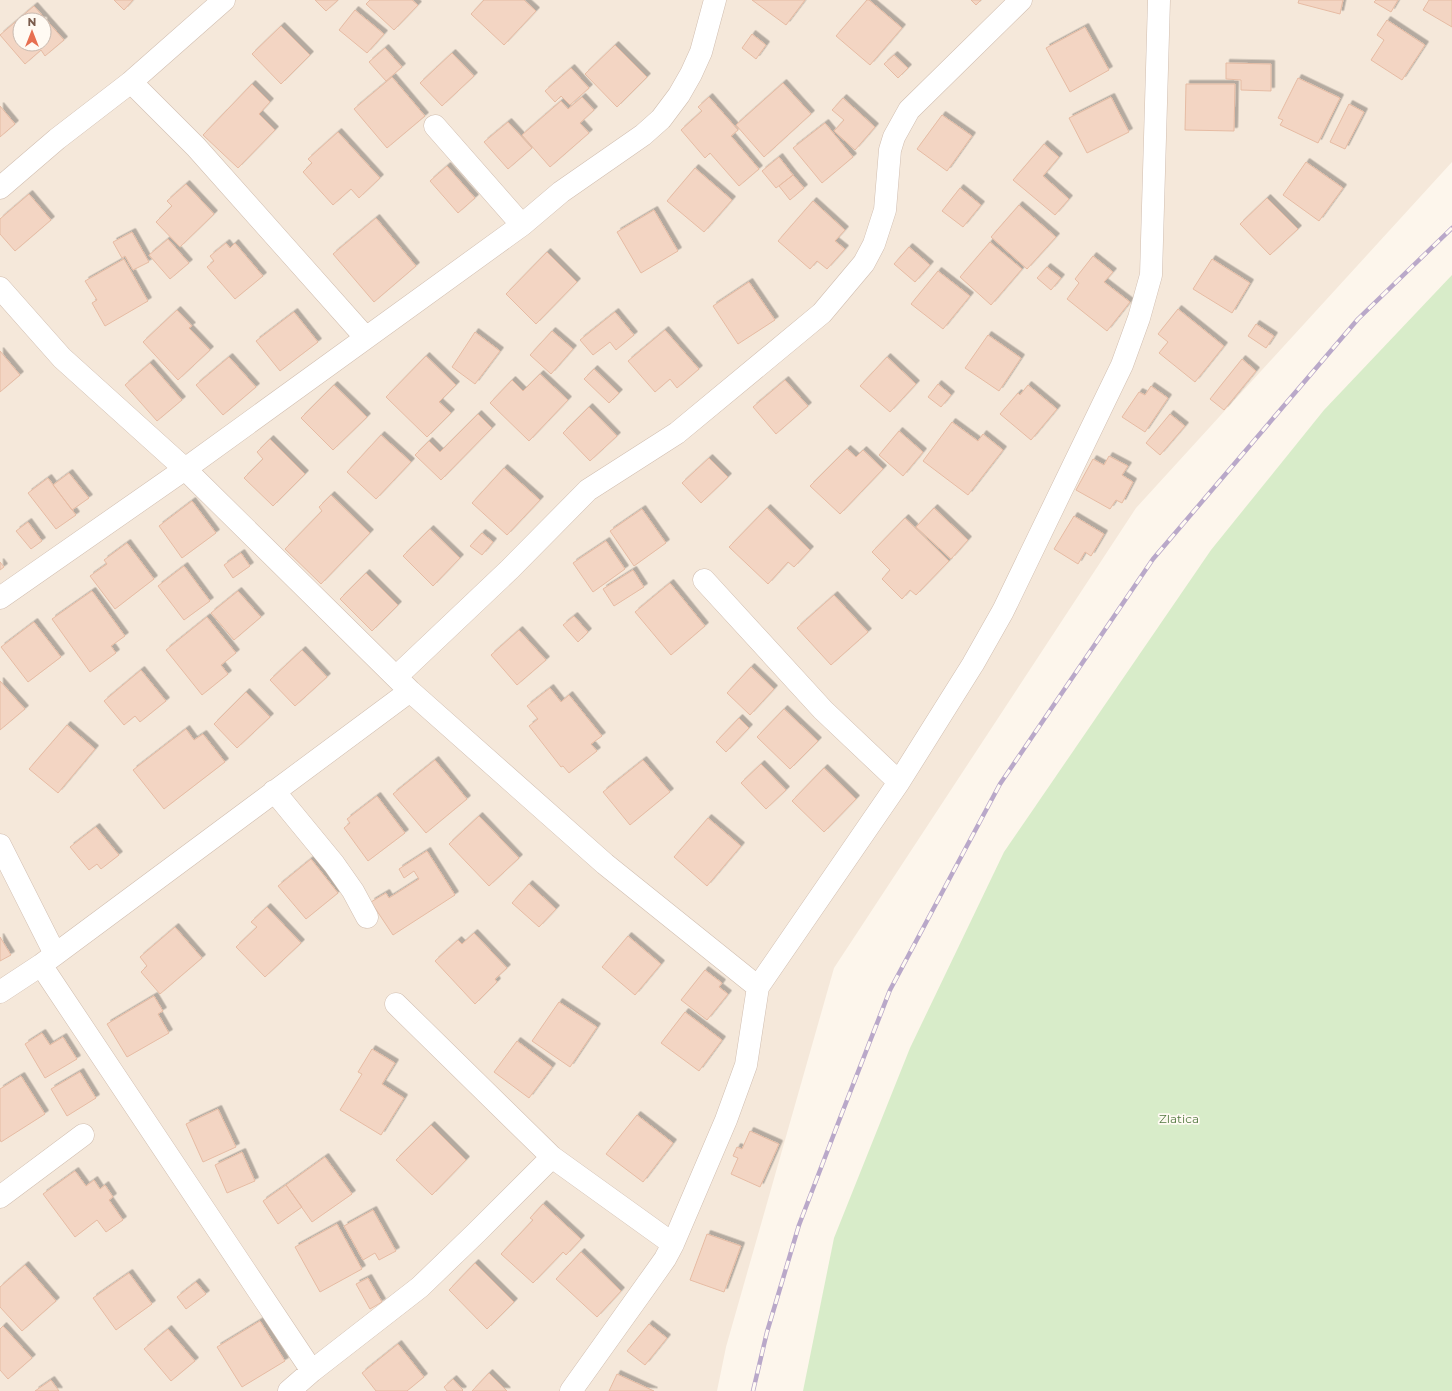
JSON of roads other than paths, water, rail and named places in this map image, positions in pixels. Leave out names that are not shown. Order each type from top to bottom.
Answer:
[{"type":"street","points":[[0,188],[57,139],[131,82],[224,0]]},
{"type":"street","points":[[0,598],[185,469],[522,225],[561,192],[643,135],[661,119],[679,95],[691,74],[701,52],[715,0]]},
{"type":"street","points":[[0,992],[48,959],[274,791],[403,684],[510,569],[588,490],[677,434],[822,313],[864,263],[874,244],[885,210],[890,150],[894,137],[909,110],[1022,0]]},
{"type":"street","points":[[571,1391],[656,1271],[673,1244],[726,1120],[746,1065],[758,987],[899,782],[1003,611],[1122,364],[1139,318],[1151,275],[1159,0]]},
{"type":"street","points":[[131,82],[196,147],[366,338]]},
{"type":"street","points":[[435,126],[522,225]]},
{"type":"street","points":[[0,288],[62,358],[185,469],[403,684],[605,864],[758,987]]},
{"type":"street","points":[[704,580],[823,710],[899,782]]},
{"type":"street","points":[[274,791],[334,864],[353,891],[367,917]]},
{"type":"street","points":[[0,845],[48,959],[312,1371]]},
{"type":"street","points":[[396,1004],[552,1157],[673,1244]]},
{"type":"street","points":[[0,1197],[83,1134]]},
{"type":"street","points":[[289,1391],[312,1371],[420,1287],[478,1232],[552,1157]]},
{"type":"railway","points":[[753,1391],[767,1332],[799,1225],[890,990],[1000,784],[1153,559],[1358,319],[1452,228]]},
{"type":"park label","name":"Zlatica","points":[[1179,1118]]}]
